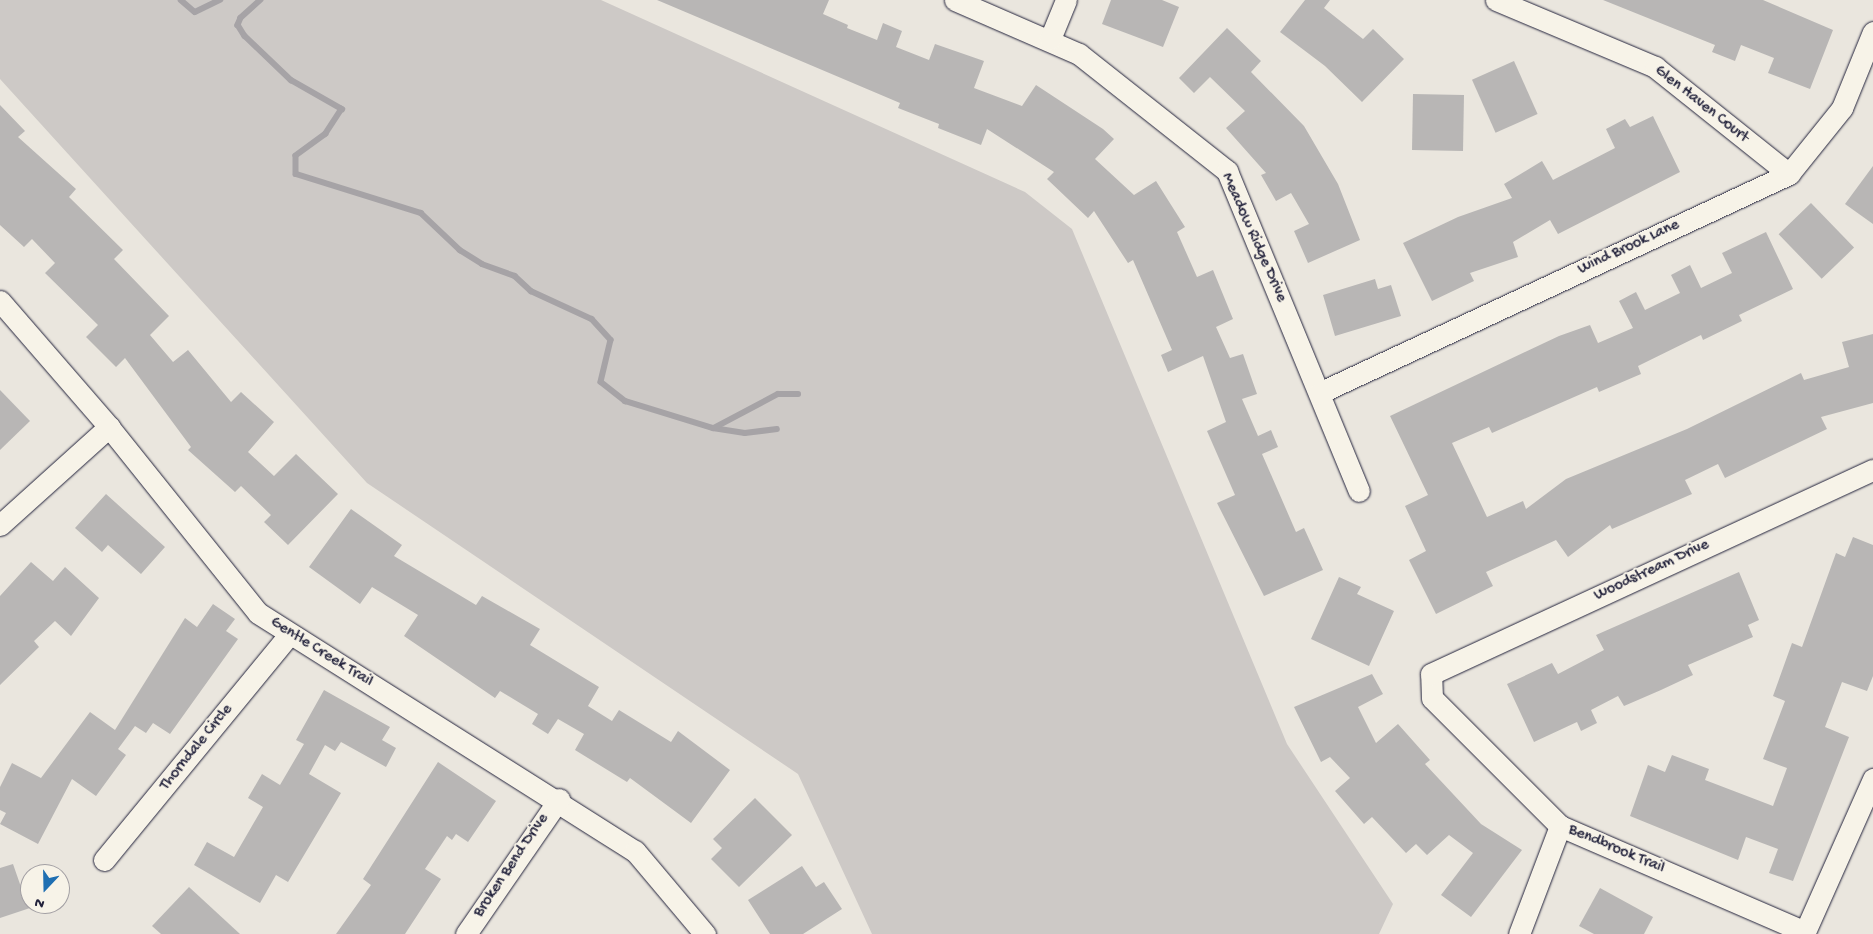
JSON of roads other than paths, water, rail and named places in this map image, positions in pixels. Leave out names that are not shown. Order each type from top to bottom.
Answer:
[{"type":"street","name":"Meadow Ridge Drive","points":[[955,0],[1050,40],[1078,54],[1227,171],[1359,491]]},
{"type":"street","points":[[1050,40],[1066,0]]},
{"type":"street","name":"Glen Haven Court","points":[[1496,0],[1655,67],[1789,174]]},
{"type":"street","name":"Wind Brook Lane","points":[[1319,393],[1789,174],[1842,108],[1873,32]]},
{"type":"street","name":"Gentle Creek Trail","points":[[0,301],[109,427],[258,613],[289,635],[559,799],[635,850],[705,934]]},
{"type":"street","points":[[0,525],[109,427]]},
{"type":"street","name":"Woodstream Drive","points":[[1432,674],[1873,470]]},
{"type":"street","name":"Thorndale Circle","points":[[104,860],[289,635]]},
{"type":"street","name":"Bendbrook Trail","points":[[1432,674],[1432,698],[1560,826],[1805,933]]},
{"type":"street","points":[[1805,933],[1873,780]]},
{"type":"street","name":"Broken Bend Drive","points":[[466,934],[559,799]]},
{"type":"street","points":[[1519,934],[1560,826]]},
{"type":"waterway","points":[[181,0],[195,12],[220,0]]},
{"type":"waterway","points":[[261,0],[241,18],[238,25],[245,36],[291,80],[342,109],[326,134],[296,156],[296,174],[421,213],[460,250],[482,264],[515,276],[531,291],[592,319],[611,340],[601,382],[625,401],[713,428],[745,433],[777,429]]},
{"type":"waterway","points":[[714,428],[778,394],[798,394]]}]
